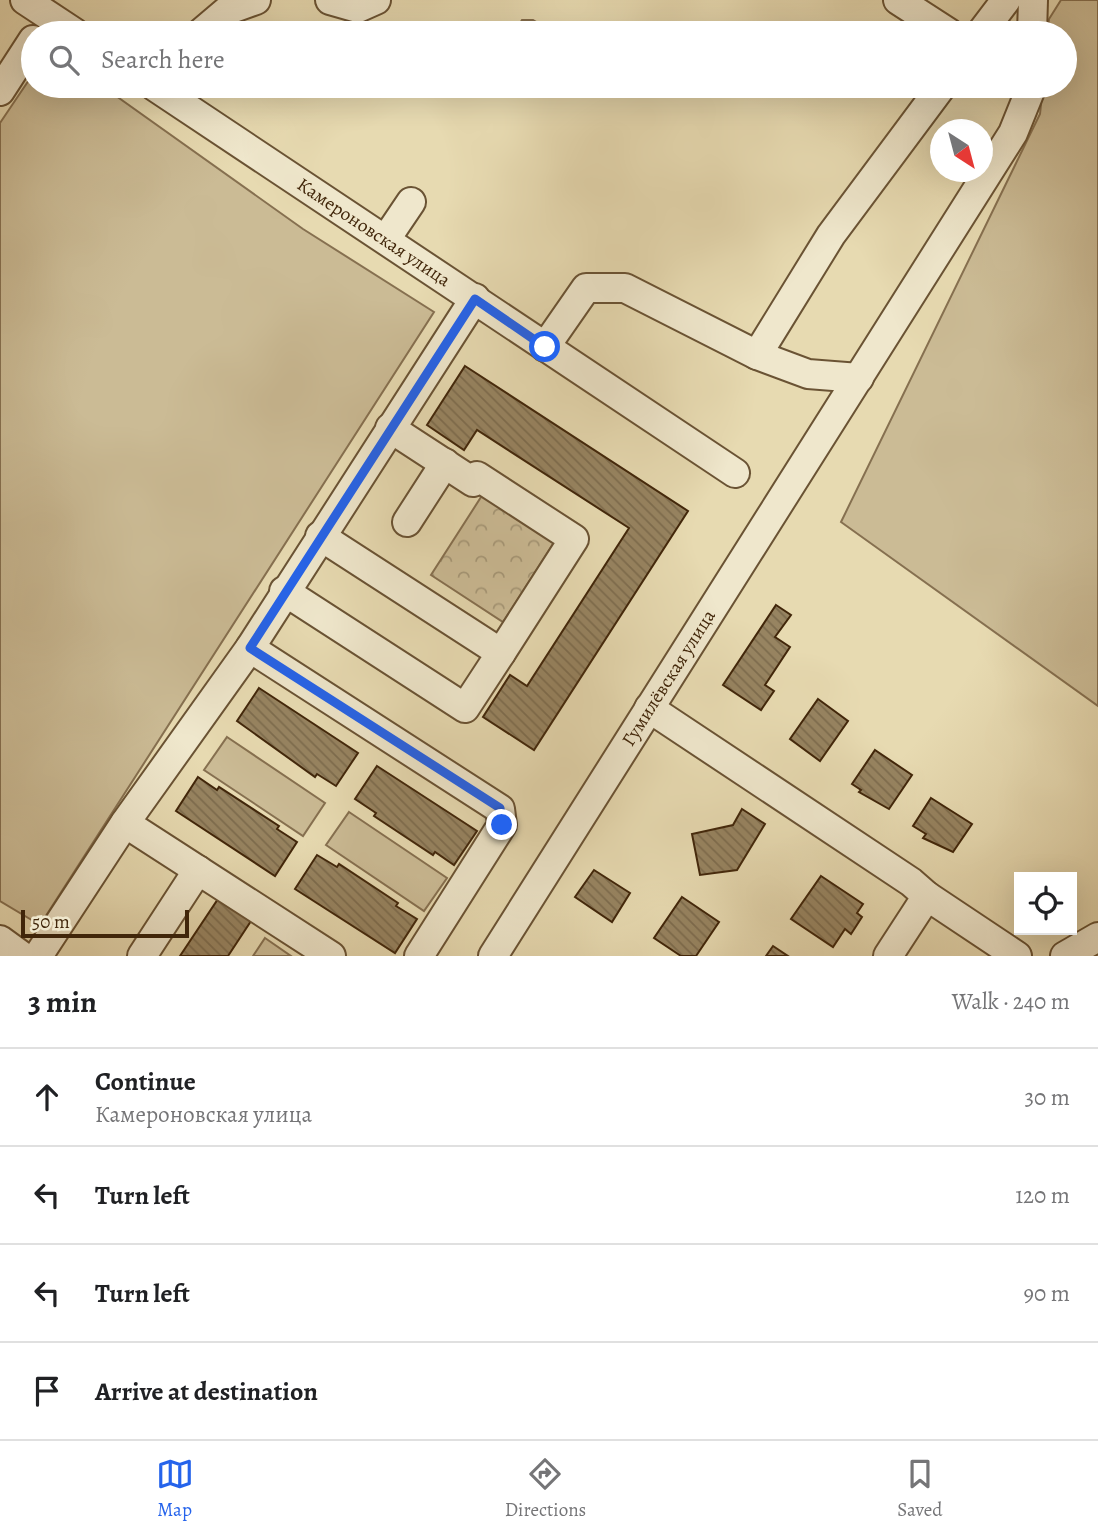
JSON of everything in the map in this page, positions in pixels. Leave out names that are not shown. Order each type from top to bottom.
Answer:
[{"type":"street","points":[[25,0],[41,21]]},
{"type":"street","points":[[215,21],[228,10],[256,0]]},
{"type":"street","points":[[330,0],[358,8],[376,0]]},
{"type":"street","points":[[898,0],[930,21]]},
{"type":"street","points":[[990,21],[1006,0]]},
{"type":"street","points":[[1032,21],[1033,0]]},
{"type":"street","points":[[0,90],[21,58]]},
{"type":"street","name":"Камероновская улица","points":[[173,98],[735,473]]},
{"type":"street","points":[[757,355],[831,235],[933,98]]},
{"type":"street","name":"Гумилёвская улица","points":[[493,956],[1013,133],[1027,98]]},
{"type":"street","points":[[386,239],[411,202]]},
{"type":"street","points":[[545,347],[586,288],[625,288],[757,355],[852,389]]},
{"type":"street","points":[[38,956],[125,823],[250,648],[284,591],[475,299]]},
{"type":"street","points":[[284,591],[466,708],[574,539],[477,476],[473,482],[390,428]]},
{"type":"street","points":[[407,522],[445,463]]},
{"type":"street","points":[[320,537],[501,653]]},
{"type":"street","points":[[250,648],[500,808],[502,825],[419,956]]},
{"type":"street","points":[[649,708],[911,882],[927,896],[1017,956]]},
{"type":"street","points":[[125,823],[331,956]]},
{"type":"street","points":[[142,956],[198,870]]},
{"type":"street","points":[[888,956],[927,896]]},
{"type":"street","points":[[1065,956],[1098,937]]},
{"type":"street","points":[[0,940],[22,956]]},
{"type":"green space","points":[[1061,0],[1098,0],[1098,706],[841,522],[1040,114],[1042,98],[1077,98],[1077,21],[1049,19]]},
{"type":"green space","points":[[21,92],[21,98],[119,98],[303,229],[434,312],[40,925],[0,901],[0,123]]},
{"type":"green space","points":[[483,494],[555,541],[503,622],[431,575]]},
{"type":"green space","points":[[227,737],[325,803],[303,836],[204,770]]},
{"type":"green space","points":[[349,812],[447,878],[424,911],[326,845]]},
{"type":"green space","points":[[265,938],[291,956],[253,956]]},
{"type":"building","points":[[465,366],[688,511],[534,750],[483,717],[510,675],[527,686],[629,528],[477,430],[464,450],[427,425]]},
{"type":"building","points":[[776,605],[791,615],[775,637],[790,647],[765,685],[774,691],[761,710],[723,685]]},
{"type":"building","points":[[259,688],[358,753],[336,786],[317,774],[315,777],[237,721]]},
{"type":"building","points":[[818,699],[848,721],[820,761],[790,739]]},
{"type":"building","points":[[875,750],[912,775],[889,809],[859,792],[861,790],[852,784]]},
{"type":"building","points":[[377,766],[477,831],[454,865],[435,852],[433,855],[374,816],[376,813],[355,799]]},
{"type":"building","points":[[198,777],[217,790],[219,787],[279,826],[277,829],[297,842],[275,876],[176,811]]},
{"type":"building","points":[[931,798],[972,824],[953,852],[923,838],[926,834],[913,826]]},
{"type":"building","points":[[742,809],[765,824],[737,870],[700,875],[692,834],[733,825]]},
{"type":"building","points":[[317,855],[337,867],[339,864],[398,903],[396,906],[417,919],[395,953],[295,889]]},
{"type":"building","points":[[594,870],[630,893],[612,922],[575,897]]},
{"type":"building","points":[[821,876],[863,904],[857,913],[862,917],[851,934],[845,929],[833,947],[791,919]]},
{"type":"building","points":[[682,897],[719,922],[696,956],[681,956],[654,938]]},
{"type":"building","points":[[218,899],[251,921],[228,956],[180,956]]},
{"type":"building","points":[[773,946],[788,956],[766,956]]},
{"type":"route","points":[[502,825],[500,808],[250,648],[284,591],[475,299],[545,347]]}]
